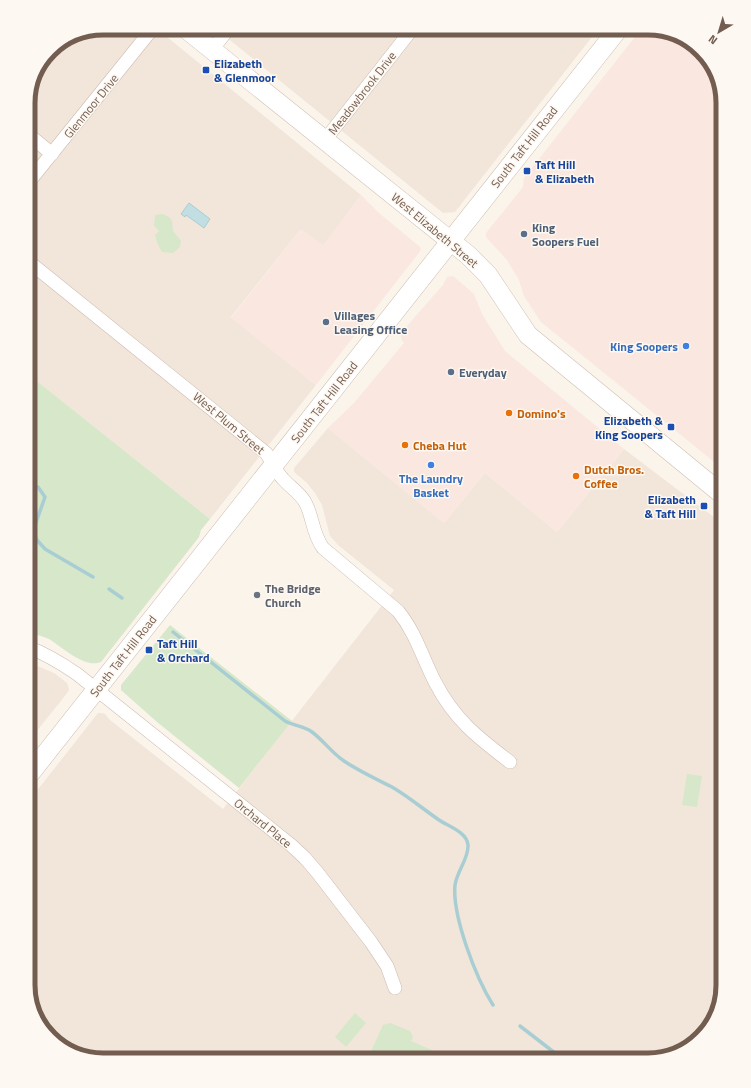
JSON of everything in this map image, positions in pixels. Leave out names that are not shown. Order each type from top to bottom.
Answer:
[{"type":"main road","name":"West Elizabeth Street","points":[[194,35],[451,241],[480,266],[488,275],[528,335],[716,489]]},
{"type":"main road","name":"South Taft Hill Road","points":[[35,767],[613,35]]},
{"type":"street","name":"Glenmoor Drive","points":[[35,175],[147,35]]},
{"type":"street","points":[[212,50],[224,35]]},
{"type":"street","name":"Meadowbrook Drive","points":[[325,140],[408,35]]},
{"type":"street","points":[[35,140],[52,154]]},
{"type":"street","name":"West Plum Street","points":[[35,267],[266,452],[283,479],[305,502],[314,532],[323,548],[393,606],[407,621],[436,684],[452,710],[472,732],[510,762]]},
{"type":"street","points":[[35,650],[58,661],[96,690]]},
{"type":"street","name":"Orchard Place","points":[[96,690],[290,844],[305,858],[387,966],[395,988]]},
{"type":"shaded area","points":[[165,35],[361,195],[323,246],[300,230],[231,317],[316,385],[210,519],[35,380],[35,99],[37,85],[49,62],[58,52],[65,46],[77,40],[90,36]]},
{"type":"shaded area","points":[[224,35],[594,35],[455,212],[443,213]]},
{"type":"shaded area","points":[[636,35],[661,36],[678,42],[686,46],[696,55],[707,69],[714,85],[716,103],[716,463],[541,322],[524,296],[519,280],[507,260],[486,237],[486,233],[523,187],[524,178]]},
{"type":"shaded area","points":[[361,195],[379,213],[420,247],[421,250],[316,385],[231,318],[301,229],[323,245]]},
{"type":"shaded area","points":[[453,276],[474,294],[482,314],[505,351],[624,449],[557,532],[485,473],[444,523],[328,428],[354,403],[404,343],[401,339],[401,333],[443,285],[447,277]]},
{"type":"shaded area","points":[[328,428],[444,523],[485,473],[557,532],[624,449],[716,519],[716,985],[714,1003],[707,1019],[696,1033],[682,1044],[666,1051],[648,1053],[99,1053],[90,1052],[65,1042],[52,1030],[44,1019],[37,1003],[35,985],[35,793],[98,713],[105,714],[110,720],[223,809],[394,590],[338,545],[330,536],[322,505],[307,483],[294,472],[294,468]]},
{"type":"shaded area","points":[[35,665],[54,673],[67,683],[69,689],[35,733]]},
{"type":"green space","points":[[163,214],[171,219],[173,231],[181,241],[180,247],[173,253],[162,252],[155,235],[159,231],[154,226],[155,215]]},
{"type":"green space","points":[[35,380],[210,519],[201,530],[199,537],[101,662],[95,663],[81,660],[49,639],[35,634]]},
{"type":"green space","points":[[170,625],[292,721],[239,788],[157,722],[121,690],[121,685]]},
{"type":"green space","points":[[687,774],[702,776],[697,807],[682,805]]},
{"type":"green space","points":[[355,1013],[366,1023],[346,1047],[335,1037]]},
{"type":"green space","points":[[390,1023],[410,1031],[413,1037],[411,1041],[434,1051],[435,1053],[370,1053],[383,1025]]},
{"type":"water","points":[[189,203],[210,219],[204,228],[186,215],[185,217],[181,214]]},
{"type":"waterway","points":[[35,486],[38,487],[45,497],[35,525]]},
{"type":"waterway","points":[[35,534],[36,539],[45,549],[93,577]]},
{"type":"waterway","points":[[109,589],[122,598]]},
{"type":"waterway","points":[[173,632],[285,721],[309,730],[344,761],[392,787],[464,836],[467,840],[468,850],[455,885],[457,913],[466,946],[479,979],[493,1005]]},
{"type":"waterway","points":[[520,1026],[555,1053]]},
{"type":"place","name":"Elizabeth & Glenmoor","points":[[206,70]]},
{"type":"place","name":"Taft Hill & Elizabeth","points":[[527,171]]},
{"type":"place","name":"King Soopers Fuel","points":[[524,234]]},
{"type":"place","name":"Villages Leasing Office","points":[[326,322]]},
{"type":"place","name":"King Soopers","points":[[686,346]]},
{"type":"place","name":"Everyday","points":[[451,372]]},
{"type":"place","name":"Domino's","points":[[509,413]]},
{"type":"place","name":"Elizabeth & King Soopers","points":[[671,427]]},
{"type":"place","name":"Cheba Hut","points":[[405,445]]},
{"type":"place","name":"The Laundry Basket","points":[[431,465]]},
{"type":"place","name":"Dutch Bros. Coffee","points":[[576,476]]},
{"type":"place","name":"Elizabeth & Taft Hill","points":[[704,506]]},
{"type":"place","name":"The Bridge Church","points":[[257,595]]},
{"type":"place","name":"Taft Hill & Orchard","points":[[149,650]]}]
